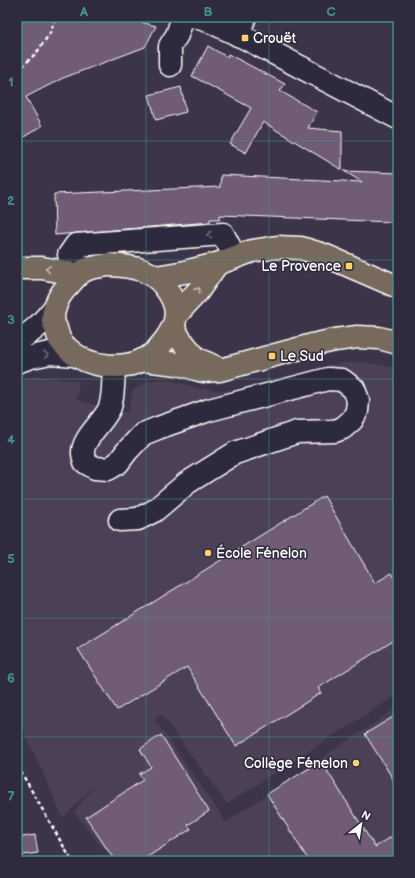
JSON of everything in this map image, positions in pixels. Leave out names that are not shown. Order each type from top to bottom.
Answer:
[{"type":"main road","points":[[156,277],[226,260],[252,251],[277,247],[301,248],[398,287]]},
{"type":"main road","points":[[220,370],[196,358],[180,339],[174,321],[173,302],[169,292],[156,277],[144,270],[127,266],[108,265],[94,267],[81,273],[60,295],[55,307],[53,320],[60,341],[75,355],[87,361],[114,366],[142,360],[153,354],[160,347],[167,337],[174,321],[226,260]]},
{"type":"main road","points":[[17,268],[42,268],[81,273]]},
{"type":"main road","points":[[142,360],[178,364],[203,371],[220,370],[335,340],[357,337],[379,338],[398,343]]},
{"type":"street","points":[[170,65],[170,46],[184,17]]},
{"type":"street","points":[[196,17],[211,22],[242,26],[398,118]]},
{"type":"street","points":[[81,273],[69,255],[76,245],[222,234],[226,260]]},
{"type":"street","points":[[17,340],[26,336],[42,323],[55,307]]},
{"type":"street","points":[[17,362],[50,353],[75,355]]},
{"type":"street","points":[[114,366],[109,409],[96,429],[87,439],[82,452],[85,462],[95,468],[108,469],[118,463],[143,434],[158,428],[209,410],[328,379],[342,380],[354,389],[358,400],[357,411],[352,420],[343,428],[335,431],[297,432],[235,453],[187,483],[154,511],[138,519],[120,520]]},
{"type":"path","points":[[17,72],[37,52],[50,32],[56,17]]},
{"type":"path","points":[[17,765],[72,861]]},
{"type":"shaded area","name":"École Fénelon","points":[[361,362],[391,367],[398,371],[398,694],[227,804],[161,714],[155,720],[226,822],[398,707],[398,861],[113,861],[74,812],[97,782],[63,818],[17,716],[17,381],[36,376],[79,381],[76,400],[128,413],[133,390],[147,382],[162,378],[199,388],[233,392],[333,364]]},
{"type":"building","points":[[17,17],[109,17],[133,20],[156,26],[145,47],[63,78],[26,97],[42,126],[17,141]]},
{"type":"building","points":[[208,46],[227,57],[228,54],[285,84],[280,91],[317,112],[308,128],[342,131],[342,170],[263,122],[246,153],[230,144],[251,108],[192,76]]},
{"type":"building","points":[[181,87],[186,112],[156,120],[149,95]]},
{"type":"building","points":[[344,171],[398,173],[398,219],[392,218],[392,222],[220,215],[220,219],[210,219],[210,222],[55,235],[54,194],[220,187],[221,175],[362,182]]},
{"type":"building","points":[[324,496],[375,583],[392,573],[398,584],[398,638],[318,688],[321,693],[236,746],[187,667],[117,710],[78,649]]},
{"type":"building","name":"Collège Fénelon","points":[[398,714],[398,787],[365,734]]},
{"type":"building","points":[[161,735],[209,811],[188,825],[191,829],[141,861],[115,861],[86,817],[143,780],[139,774],[151,767],[140,749]]},
{"type":"building","name":"Collège Fénelon","points":[[321,761],[375,847],[398,833],[398,861],[309,861],[267,794]]},
{"type":"building","points":[[35,835],[38,853],[17,856],[17,838]]},
{"type":"place","name":"Crouët","points":[[245,38]]},
{"type":"place","name":"Le Provence","points":[[349,266]]},
{"type":"place","name":"Le Sud","points":[[272,356]]},
{"type":"place","name":"École Fénelon","points":[[208,553]]},
{"type":"place","name":"Collège Fénelon","points":[[356,763]]}]
